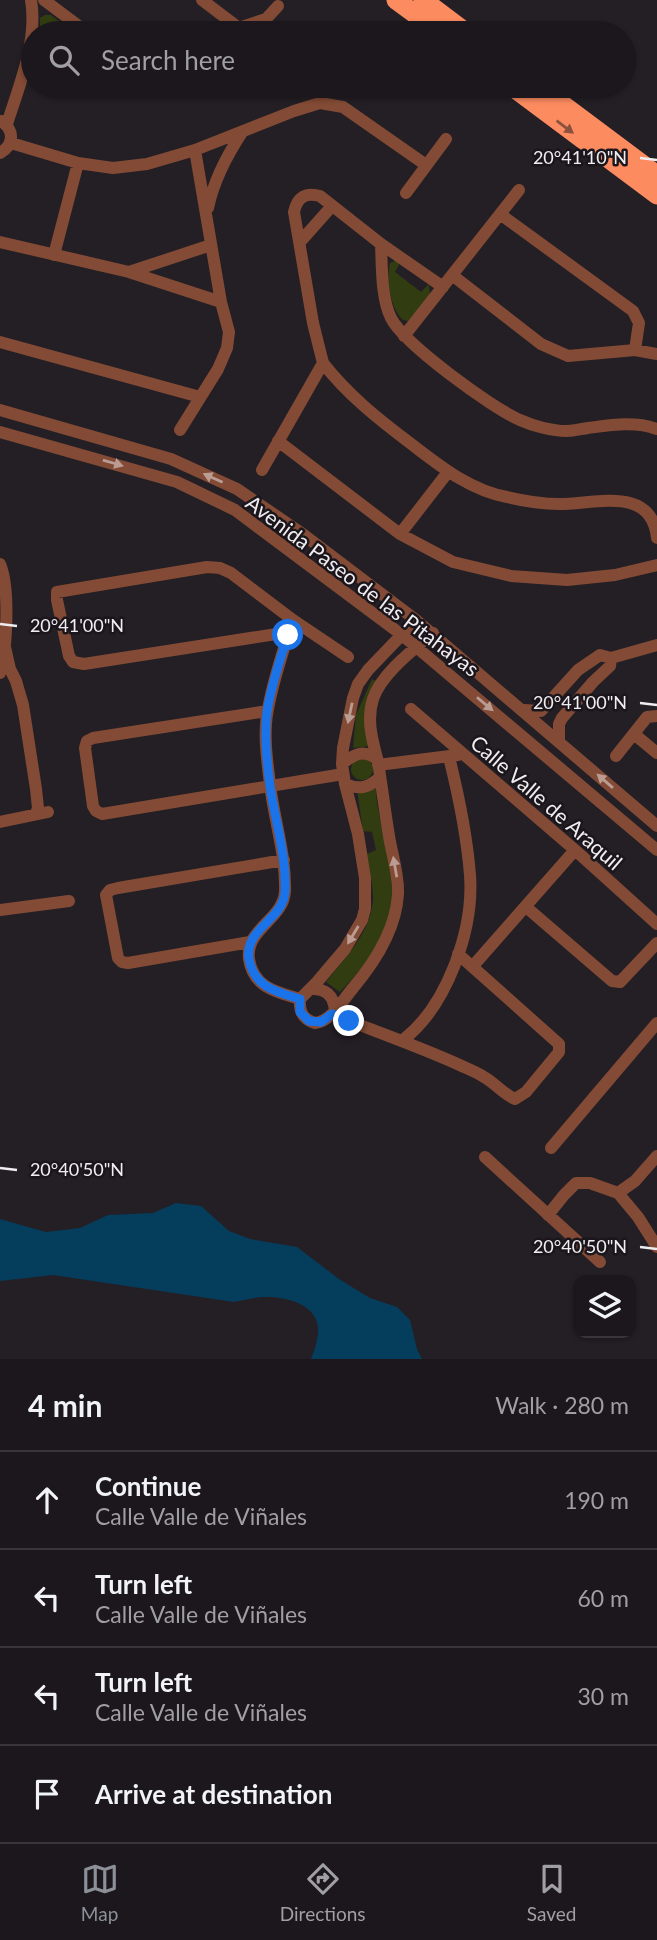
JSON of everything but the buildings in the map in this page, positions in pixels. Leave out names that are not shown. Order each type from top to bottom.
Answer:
[{"type":"highway","points":[[396,0],[424,21]]},
{"type":"highway","points":[[423,0],[451,21]]},
{"type":"highway","points":[[527,98],[657,195]]},
{"type":"highway","points":[[554,98],[657,175]]},
{"type":"street","points":[[31,0],[32,21]]},
{"type":"street","points":[[44,0],[72,21]]},
{"type":"street","points":[[202,0],[230,21]]},
{"type":"street","points":[[261,21],[267,19],[278,6]]},
{"type":"street","points":[[0,153],[11,143],[12,136],[3,122],[21,74]]},
{"type":"street","points":[[11,143],[78,163],[113,167],[147,164],[195,150],[320,103],[344,107],[426,165]]},
{"type":"street","points":[[206,215],[216,178],[243,131]]},
{"type":"street","points":[[405,193],[446,139]]},
{"type":"street","points":[[180,430],[218,369],[227,348],[229,332],[221,302],[195,150]]},
{"type":"street","points":[[54,255],[78,163]]},
{"type":"street","points":[[404,336],[519,190]]},
{"type":"street","points":[[443,287],[381,244],[320,195],[311,193],[296,204],[295,212],[313,323],[323,363],[338,382],[379,419],[448,472],[475,487],[505,497],[560,504],[625,500],[646,511],[656,527],[657,538]]},
{"type":"street","points":[[300,242],[332,206]]},
{"type":"street","points":[[500,214],[633,312],[639,323],[635,350]]},
{"type":"street","points":[[0,242],[129,272],[221,302]]},
{"type":"street","points":[[381,244],[383,289],[390,317],[404,336],[450,374],[496,406],[520,421],[543,428],[567,431],[608,425],[645,424],[657,429]]},
{"type":"street","points":[[129,272],[211,245]]},
{"type":"street","points":[[452,275],[541,344],[568,356],[635,350],[657,354]]},
{"type":"street","points":[[0,342],[200,397]]},
{"type":"street","points":[[262,470],[323,363]]},
{"type":"street","name":"Avenida Paseo de las Pitahayas","points":[[0,410],[171,460],[237,489],[304,535],[433,633],[657,826]]},
{"type":"street","name":"Avenida Paseo de las Pitahayas","points":[[0,432],[177,482],[235,510],[417,647],[657,850]]},
{"type":"street","points":[[82,454],[87,434]]},
{"type":"street","points":[[278,442],[400,534],[453,562],[511,576],[567,580],[615,575],[657,565]]},
{"type":"street","points":[[400,534],[448,472]]},
{"type":"street","points":[[0,564],[6,621],[0,673]]},
{"type":"street","points":[[291,626],[84,664],[73,662],[69,656],[57,592],[207,567],[220,568],[231,573],[291,626],[348,657]]},
{"type":"street","points":[[416,620],[368,670],[358,684],[353,698],[345,737],[344,774],[365,878],[365,909],[362,920],[345,949],[300,999],[300,1012],[309,1021],[321,1022],[333,1012],[369,970],[381,951],[392,922],[398,895],[396,871],[370,726],[370,712],[381,683],[433,633]]},
{"type":"street","points":[[291,626],[267,711],[266,734],[270,786],[284,860],[285,893],[283,903],[250,942],[249,957],[253,972],[260,983],[300,999]]},
{"type":"street","points":[[524,710],[541,711],[578,670],[600,655],[611,658],[657,645]]},
{"type":"street","points":[[0,822],[42,813],[38,808],[23,705],[5,647]]},
{"type":"street","points":[[559,742],[559,724],[562,718],[593,682],[611,666],[611,658]]},
{"type":"street","points":[[368,670],[381,683]]},
{"type":"street","points":[[578,670],[593,682]]},
{"type":"street","name":"Calle Valle de Araquil","points":[[411,709],[455,755],[575,850],[657,924]]},
{"type":"street","points":[[267,711],[87,741],[85,748],[93,806],[102,814],[344,774],[356,754],[363,752],[378,767]]},
{"type":"street","points":[[616,755],[647,717],[657,716]]},
{"type":"street","points":[[634,734],[657,753]]},
{"type":"street","points":[[378,767],[455,755],[470,875],[466,924],[458,954],[443,991],[428,1014],[403,1040]]},
{"type":"street","points":[[344,774],[352,787],[368,786],[378,767]]},
{"type":"street","points":[[473,966],[575,850]]},
{"type":"street","points":[[250,942],[122,962],[118,958],[106,895],[110,890],[118,888],[284,860]]},
{"type":"street","points":[[0,910],[69,901]]},
{"type":"street","points":[[526,907],[612,981],[620,982],[657,943]]},
{"type":"street","points":[[333,1012],[376,1032],[403,1040],[485,1078],[515,1099],[526,1091],[559,1052],[559,1044],[458,954]]},
{"type":"street","points":[[310,989],[325,990],[334,1003],[333,1012]]},
{"type":"street","points":[[551,1148],[657,1023]]},
{"type":"street","points":[[618,1193],[635,1181],[657,1156]]},
{"type":"street","points":[[485,1157],[600,1262]]},
{"type":"street","points":[[548,1215],[576,1183],[590,1182],[618,1193],[657,1247]]},
{"type":"green space","points":[[51,15],[59,21],[40,21],[40,18]]},
{"type":"green space","points":[[390,263],[400,263],[395,272],[421,292],[429,284],[430,296],[408,321],[399,315],[390,293]]},
{"type":"green space","points":[[372,679],[376,681],[370,746],[353,748],[356,715]]},
{"type":"green space","points":[[362,758],[372,765],[373,769],[366,779],[362,780],[352,773],[351,769],[358,759]]},
{"type":"green space","points":[[376,789],[391,878],[391,907],[383,934],[376,946],[360,970],[340,992],[326,982],[363,932],[372,910],[372,881],[367,854],[376,850],[372,832],[363,831],[357,790]]},
{"type":"water","points":[[176,1203],[201,1206],[229,1231],[250,1239],[297,1247],[339,1279],[370,1298],[397,1307],[410,1320],[422,1359],[311,1359],[318,1334],[315,1318],[304,1306],[287,1299],[262,1297],[234,1302],[53,1275],[0,1281],[0,1219],[46,1232],[80,1228],[108,1215],[153,1213]]},
{"type":"route","points":[[288,635],[267,711],[266,734],[270,786],[284,860],[285,893],[283,903],[250,942],[249,957],[253,972],[260,983],[300,999],[300,1012],[304,1018],[315,1023],[332,1014],[349,1021]]}]
